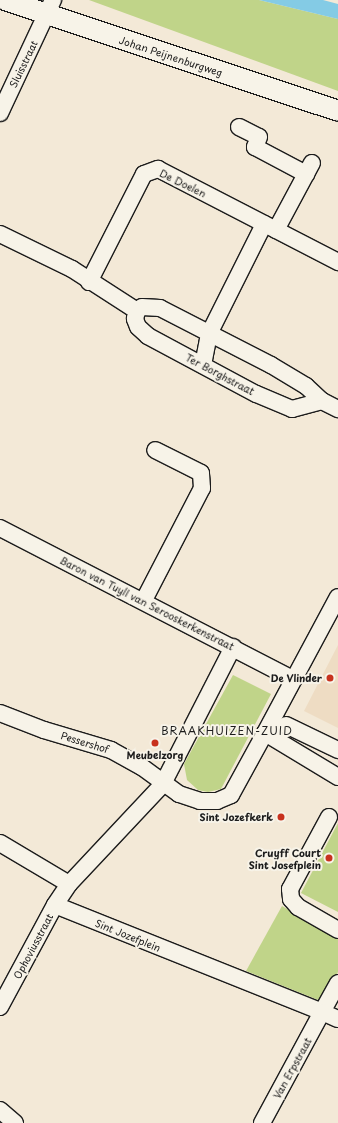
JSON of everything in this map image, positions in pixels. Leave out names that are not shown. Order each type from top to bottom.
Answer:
[{"type":"main road","name":"Johan Peijnenburgweg","points":[[5,0],[50,8],[338,111]]},
{"type":"street","name":"Sluisstraat","points":[[0,113],[23,61],[50,8]]},
{"type":"street","points":[[203,365],[209,334],[270,227],[309,169],[255,147],[259,137],[239,127]]},
{"type":"street","name":"De Doelen","points":[[90,282],[144,174],[158,169],[338,262]]},
{"type":"street","points":[[0,234],[72,269],[137,311],[142,307],[160,308],[277,368],[306,386],[322,401],[338,409]]},
{"type":"street","name":"Ter Borghstraat","points":[[137,311],[135,318],[138,327],[148,336],[284,407],[292,409],[322,401]]},
{"type":"street","points":[[144,600],[202,488],[201,473],[155,450]]},
{"type":"street","name":"Baron van Tuyll van Serooskerkenstraat","points":[[0,528],[144,600],[293,679]]},
{"type":"street","points":[[163,784],[179,794],[200,801],[217,801],[231,795],[338,597]]},
{"type":"street","points":[[55,905],[69,884],[163,784],[233,648]]},
{"type":"street","name":"Pessershof","points":[[0,713],[44,730],[111,750],[142,767],[163,784]]},
{"type":"street","points":[[265,733],[331,773],[337,749],[286,725]]},
{"type":"street","points":[[329,817],[290,889],[291,899],[298,907],[338,930]]},
{"type":"street","points":[[0,843],[69,884]]},
{"type":"street","name":"Ophoviusstraat","points":[[0,1007],[55,905]]},
{"type":"street","name":"Sint Jozefplein","points":[[55,905],[338,1019]]},
{"type":"street","points":[[322,1012],[338,983]]},
{"type":"street","name":"Van Erpstraat","points":[[262,1123],[322,1012]]},
{"type":"street","points":[[0,1110],[15,1123]]},
{"type":"shaded area","name":"De Vlinder","points":[[338,645],[338,728],[304,711]]},
{"type":"green space","points":[[89,0],[259,0],[338,19],[338,91]]},
{"type":"green space","points":[[233,675],[271,694],[221,789],[208,792],[198,790],[187,780],[184,764]]},
{"type":"green space","name":"Cruyff Court Sint Josefplein","points":[[338,823],[338,912],[301,893]]},
{"type":"green space","points":[[282,906],[338,939],[338,972],[323,1002],[246,971]]},
{"type":"water","points":[[259,0],[323,0],[338,4],[338,19]]},
{"type":"place","name":"De Vlinder","points":[[330,678]]},
{"type":"place","name":"Meubelzorg","points":[[155,743]]},
{"type":"place","name":"Sint Jozefkerk","points":[[281,817]]},
{"type":"place","name":"Cruyff Court Sint Josefplein","points":[[329,858]]},
{"type":"district","name":"BRAAKHUIZEN-ZUID","points":[[227,731]]}]
